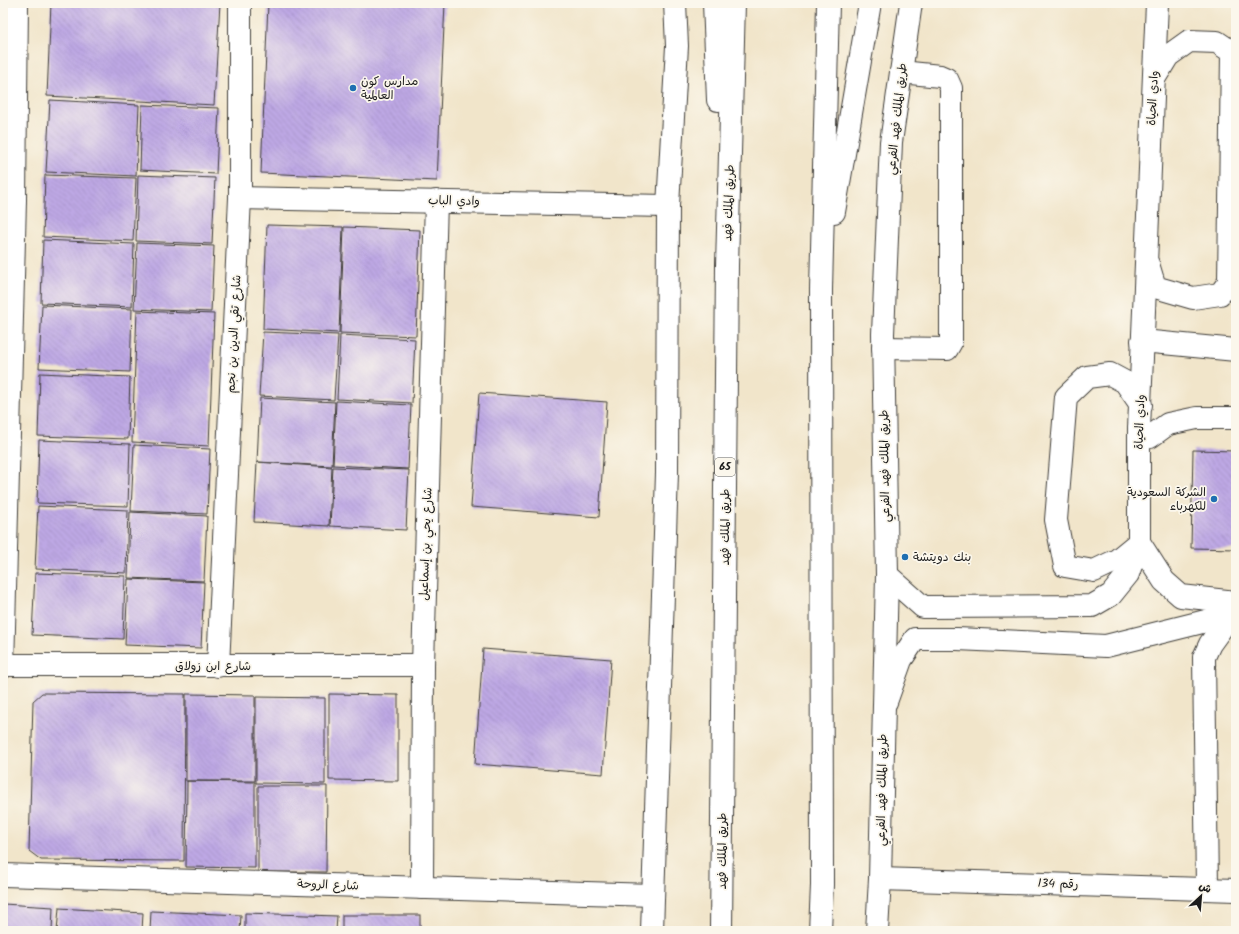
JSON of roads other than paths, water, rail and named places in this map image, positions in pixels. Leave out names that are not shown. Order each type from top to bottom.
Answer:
[{"type":"main road","points":[[3,665],[9,200],[17,3]]},
{"type":"main road","name":"شارع تقي الدين بن نجم","points":[[218,666],[240,198],[240,3]]},
{"type":"main road","points":[[652,931],[667,473],[668,206],[677,46],[675,3]]},
{"type":"main road","points":[[714,3],[727,266]]},
{"type":"main road","name":"طريق الملك فهد","points":[[720,931],[722,905],[727,266],[734,3]]},
{"type":"main road","points":[[824,931],[822,884],[821,290],[828,3]]},
{"type":"main road","points":[[821,290],[870,3]]},
{"type":"main road","name":"طريق الملك فهد الفرعي","points":[[877,931],[880,880],[887,574],[883,348],[892,142],[911,3]]},
{"type":"main road","name":"وادي الحياة","points":[[887,574],[923,607],[1092,606],[1111,595],[1128,574],[1139,542],[1139,429],[1157,3]]},
{"type":"main road","points":[[1146,257],[1155,287],[1193,298],[1220,294],[1229,282],[1232,52],[1217,42],[1189,40],[1168,56],[1153,79]]},
{"type":"main road","points":[[883,348],[947,349],[951,342],[951,88],[947,79],[940,76],[901,72]]},
{"type":"main road","name":"وادي الباب","points":[[240,198],[668,206]]},
{"type":"main road","name":"شارع يحي بن إسماعيل","points":[[422,888],[423,665],[436,201]]},
{"type":"main road","points":[[1142,342],[1236,350]]},
{"type":"main road","points":[[1141,405],[1125,382],[1110,374],[1087,377],[1066,397],[1056,520],[1065,566],[1094,571],[1117,560],[1139,542],[1164,581],[1181,596],[1233,613]]},
{"type":"main road","points":[[1139,429],[1150,437],[1168,424],[1197,418],[1236,418]]},
{"type":"main road","points":[[884,709],[901,660],[915,639],[957,639],[1106,646],[1233,613]]},
{"type":"main road","points":[[1208,888],[1204,657],[1210,644],[1233,613]]},
{"type":"main road","name":"شارع ابن زولاق","points":[[3,665],[423,665]]},
{"type":"main road","name":"شارع الروحة","points":[[3,875],[653,895]]},
{"type":"main road","name":"رقم 134","points":[[880,880],[1208,888],[1236,890]]},
{"type":"main road","points":[[820,931],[822,884]]},
{"type":"place","name":"مدارس كون العالمية","points":[[353,88]]},
{"type":"place","name":"الشركة السعودية للكهرباء","points":[[1214,499]]},
{"type":"place","name":"بنك دويتشة","points":[[905,557]]}]
